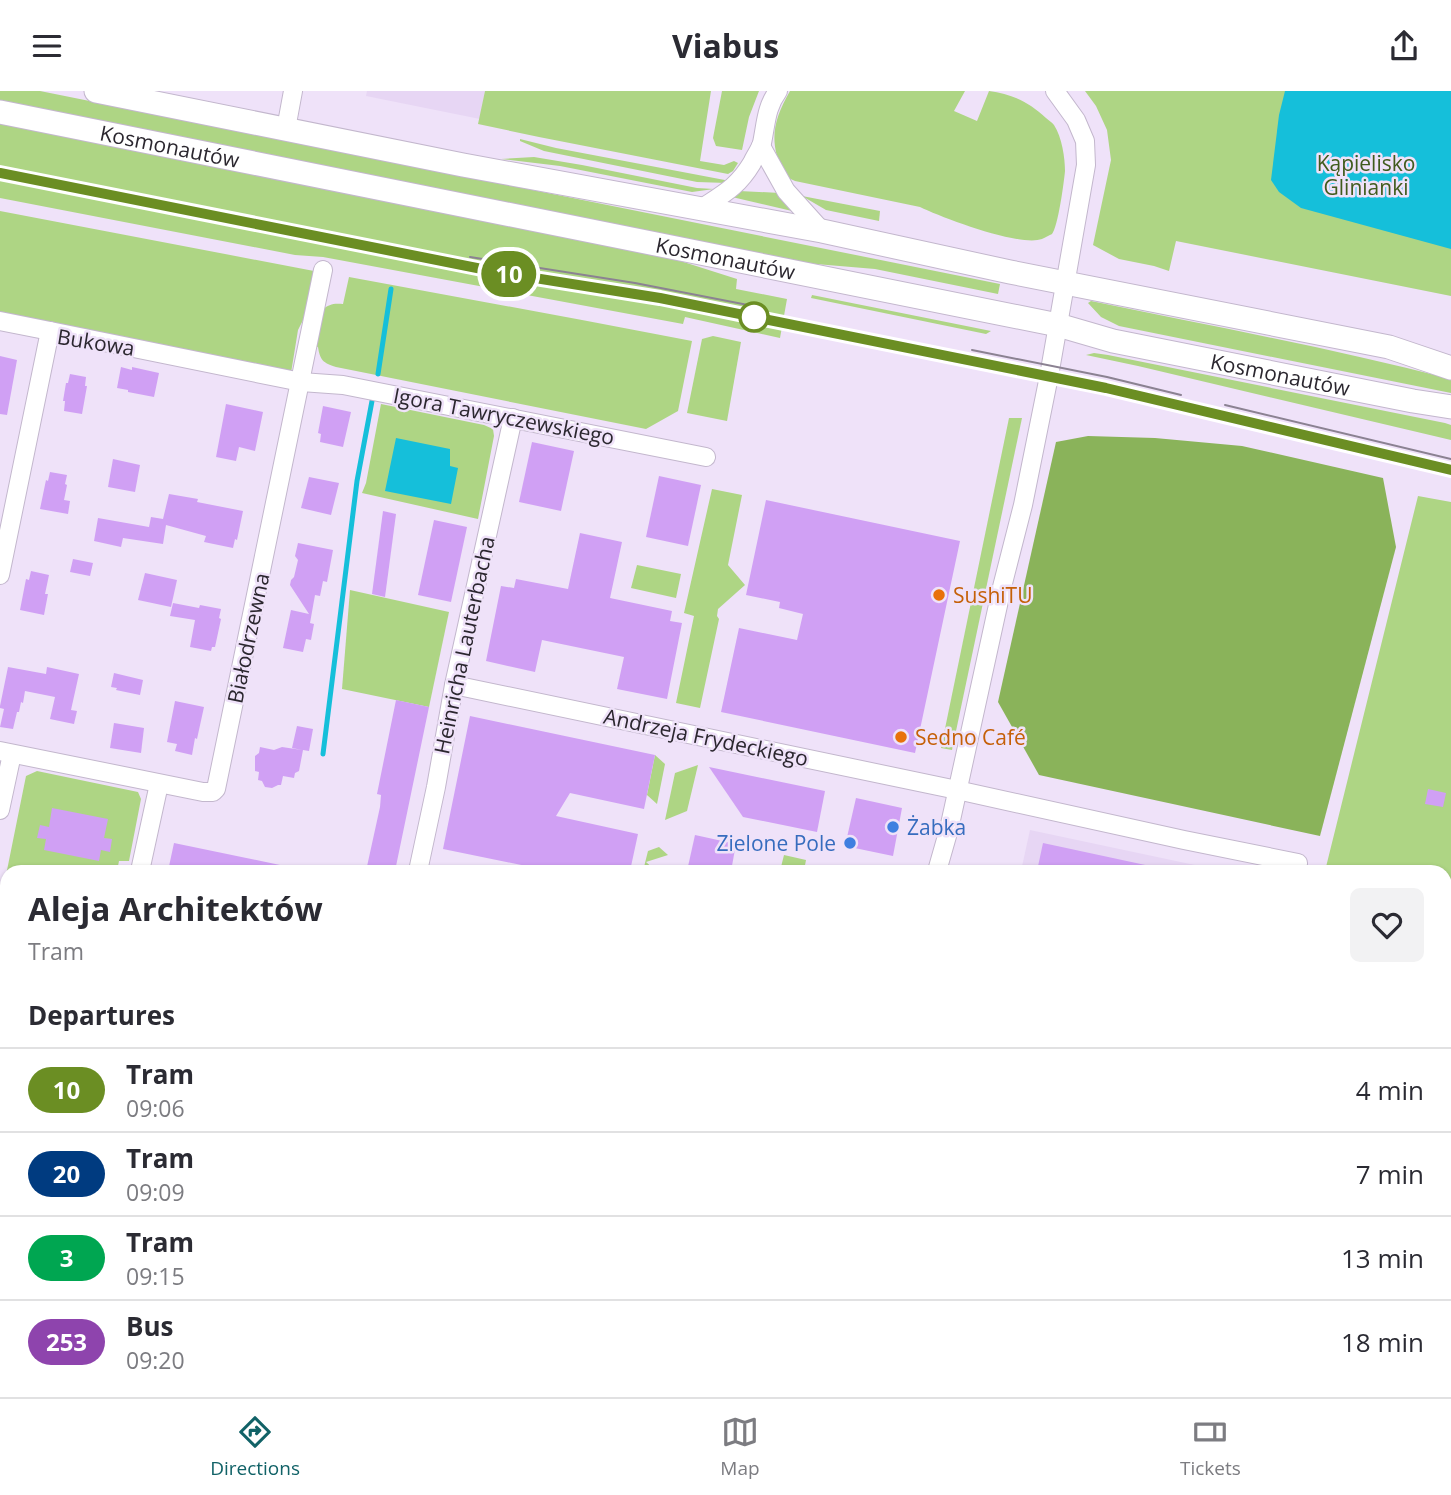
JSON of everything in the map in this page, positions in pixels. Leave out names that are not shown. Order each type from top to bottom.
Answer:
[{"type":"main road","name":"Kosmonautów","points":[[96,91],[822,232],[1389,347],[1451,367]]},
{"type":"main road","name":"Kosmonautów","points":[[0,112],[1058,325],[1113,341],[1451,407]]},
{"type":"main road","points":[[1389,347],[1451,351]]},
{"type":"main road","points":[[1413,401],[1451,415]]},
{"type":"street","points":[[286,129],[293,91]]},
{"type":"street","points":[[699,210],[737,184],[746,174],[761,146],[765,119],[778,91]]},
{"type":"street","points":[[939,865],[1025,493],[1086,165],[1084,141],[1076,120],[1055,91]]},
{"type":"street","points":[[761,146],[786,191],[822,232]]},
{"type":"street","name":"Białodrzewna","points":[[6,752],[209,793],[216,789],[323,270]]},
{"type":"street","points":[[0,321],[50,331]]},
{"type":"street","name":"Bukowa","points":[[0,575],[50,331],[301,382]]},
{"type":"street","name":"Igora Tawryczewskiego","points":[[301,382],[343,385],[706,457]]},
{"type":"street","name":"Heinricha Lauterbacha","points":[[419,865],[454,685],[513,418]]},
{"type":"street","name":"Andrzeja Frydeckiego","points":[[454,685],[1298,863]]},
{"type":"street","points":[[0,810],[6,752]]},
{"type":"street","points":[[141,865],[159,784]]},
{"type":"shaded area","points":[[367,91],[485,91],[480,119],[366,96]]},
{"type":"shaded area","points":[[1030,830],[1195,865],[1022,865]]},
{"type":"green space","points":[[0,91],[40,91],[1000,284],[998,294],[875,269],[804,263],[0,102]]},
{"type":"green space","points":[[485,91],[711,91],[700,161],[724,165],[734,161],[738,163],[728,174],[478,124]]},
{"type":"green space","points":[[722,91],[759,91],[749,117],[742,150],[716,146],[713,138]]},
{"type":"green space","points":[[790,91],[965,91],[954,111],[977,121],[989,91],[1027,103],[1053,124],[1063,148],[1064,177],[1052,234],[1042,239],[1016,239],[963,224],[920,207],[795,181],[784,176],[776,152],[775,132],[779,113]]},
{"type":"green space","name":"Kąpielisko Glinianki","points":[[1085,91],[1451,91],[1451,296],[1176,241],[1169,271],[1119,259],[1093,245],[1111,160],[1107,130],[1096,106]]},
{"type":"green space","points":[[0,123],[671,258],[737,279],[736,289],[787,299],[780,338],[685,317],[683,324],[323,257],[295,255],[0,198]]},
{"type":"green space","points":[[520,139],[730,181],[697,182],[544,151]]},
{"type":"green space","points":[[534,157],[714,189],[692,192],[560,166],[501,159]]},
{"type":"green space","points":[[739,191],[780,193],[792,211],[732,197]]},
{"type":"green space","points":[[802,196],[880,211],[879,221],[826,210]]},
{"type":"green space","points":[[0,211],[314,271],[305,316],[298,330],[291,373],[0,313]]},
{"type":"green space","points":[[349,277],[692,341],[678,411],[646,429],[332,366],[323,360],[318,347],[314,346],[322,310],[332,304],[343,304]]},
{"type":"green space","points":[[812,295],[991,331],[986,334],[811,298]]},
{"type":"green space","points":[[1091,301],[1316,347],[1451,379],[1451,393],[1119,326],[1101,317],[1088,303]]},
{"type":"green space","points":[[713,336],[741,342],[727,421],[687,413],[702,339]]},
{"type":"green space","points":[[1094,353],[1445,423],[1451,425],[1451,440],[1086,355]]},
{"type":"green space","points":[[381,404],[493,429],[494,436],[478,519],[362,493]]},
{"type":"green space","points":[[1009,418],[1022,418],[952,750],[941,748]]},
{"type":"green space","points":[[1088,436],[1155,438],[1242,446],[1383,478],[1396,547],[1320,836],[1039,775],[998,702],[1056,442]]},
{"type":"green space","points":[[712,489],[742,495],[728,565],[745,585],[718,609],[719,619],[700,708],[676,703],[694,616],[684,613]]},
{"type":"green space","points":[[1418,496],[1451,502],[1451,865],[1326,865]]},
{"type":"green space","points":[[637,565],[681,574],[676,598],[631,588]]},
{"type":"green space","points":[[350,590],[449,612],[429,707],[342,689]]},
{"type":"green space","points":[[655,755],[665,764],[657,804],[647,795]]},
{"type":"green space","points":[[698,765],[687,811],[665,820],[675,773]]},
{"type":"green space","points":[[37,771],[138,792],[141,799],[129,861],[119,861],[118,865],[8,865],[26,776]]},
{"type":"green space","points":[[659,847],[668,855],[646,862],[649,865],[644,865],[648,851]]},
{"type":"green space","points":[[784,855],[806,860],[805,865],[782,865]]},
{"type":"water","points":[[1285,91],[1451,91],[1451,249],[1301,208],[1279,192],[1271,180],[1279,115]]},
{"type":"water","points":[[396,438],[450,449],[450,466],[458,468],[451,504],[385,491]]},
{"type":"building","points":[[0,356],[17,360],[7,415],[0,414]]},
{"type":"building","points":[[121,367],[159,373],[154,397],[117,388]]},
{"type":"building","points":[[70,374],[86,377],[82,414],[64,411],[63,401]]},
{"type":"building","points":[[226,404],[263,412],[255,451],[239,447],[236,461],[216,457]]},
{"type":"building","points":[[323,406],[351,412],[343,447],[320,442],[321,434],[318,433]]},
{"type":"building","points":[[532,442],[574,451],[561,511],[519,502]]},
{"type":"building","points":[[113,459],[140,465],[135,492],[108,487]]},
{"type":"building","points":[[50,472],[67,475],[64,500],[70,501],[68,514],[40,509]]},
{"type":"building","points":[[659,476],[701,485],[688,546],[646,537]]},
{"type":"building","points":[[309,477],[339,483],[331,515],[301,508]]},
{"type":"building","points":[[169,494],[243,511],[233,548],[204,542],[206,536],[166,525],[163,544],[123,538],[121,547],[94,541],[98,518],[149,527],[151,517],[163,519]]},
{"type":"building","points":[[766,500],[960,541],[915,753],[721,712],[739,628],[797,640],[803,614],[779,608],[780,602],[746,595]]},
{"type":"building","points":[[383,511],[396,514],[385,597],[372,594]]},
{"type":"building","points":[[434,520],[467,527],[451,602],[418,595]]},
{"type":"building","points":[[580,533],[622,542],[610,598],[672,611],[670,621],[682,623],[667,699],[617,689],[624,657],[542,640],[535,672],[486,661],[501,586],[514,588],[516,579],[568,589]]},
{"type":"building","points":[[298,543],[333,550],[327,582],[323,581],[320,596],[315,595],[310,623],[314,624],[311,640],[306,639],[303,652],[283,648],[291,610],[309,614],[290,585],[298,560],[295,556]]},
{"type":"building","points":[[73,559],[93,563],[90,576],[70,572]]},
{"type":"building","points":[[31,571],[49,575],[44,615],[20,610],[26,579],[29,580]]},
{"type":"building","points":[[145,573],[177,580],[171,607],[138,600]]},
{"type":"building","points":[[173,603],[221,609],[215,647],[212,647],[211,651],[190,647],[195,620],[170,616]]},
{"type":"building","points":[[8,667],[46,674],[47,667],[79,674],[71,710],[77,711],[74,724],[50,719],[55,697],[25,691],[13,729],[0,727],[4,709],[0,706]]},
{"type":"building","points":[[114,673],[143,680],[140,695],[111,687]]},
{"type":"building","points":[[396,700],[429,707],[396,865],[367,865],[380,807],[381,795],[377,794]]},
{"type":"building","points":[[175,701],[204,707],[192,755],[175,751],[177,744],[167,742]]},
{"type":"building","points":[[470,716],[655,755],[644,809],[570,793],[556,816],[638,834],[631,865],[522,865],[443,849]]},
{"type":"building","points":[[114,723],[144,728],[141,753],[110,748]]},
{"type":"building","points":[[297,726],[313,729],[309,751],[303,750],[299,771],[294,778],[283,776],[281,785],[265,787],[262,781],[258,780],[259,772],[255,771],[255,756],[260,747],[302,750],[292,748]]},
{"type":"building","points":[[709,767],[825,791],[817,832],[743,817]]},
{"type":"building","points":[[1428,789],[1446,793],[1443,807],[1425,804]]},
{"type":"building","points":[[856,798],[902,808],[893,856],[845,846]]},
{"type":"building","points":[[52,808],[108,819],[104,838],[112,839],[110,852],[101,850],[99,861],[44,850],[46,839],[37,838],[40,825],[49,827]]},
{"type":"building","points":[[695,835],[736,844],[732,865],[688,865]]},
{"type":"building","points":[[174,843],[280,865],[169,865]]},
{"type":"building","points":[[1043,843],[1145,865],[1038,865]]},
{"type":"waterway","points":[[378,374],[391,289]]},
{"type":"waterway","points":[[323,754],[357,481],[372,401]]},
{"type":"tram line","points":[[0,173],[497,272],[660,298],[1106,388],[1451,470]]},
{"type":"tram line","name":"10","points":[[0,173],[497,272],[660,298],[1106,388],[1451,470]]},
{"type":"tram line","points":[[470,257],[635,283],[753,306]]},
{"type":"tram line","points":[[972,350],[1181,395]]},
{"type":"tram line","points":[[1225,405],[1451,459]]},
{"type":"place","name":"SushiTU","points":[[939,595]]},
{"type":"place","name":"Sedno Café","points":[[901,737]]},
{"type":"place","name":"Żabka","points":[[893,827]]},
{"type":"place","name":"Zielone Pole","points":[[850,843]]}]
